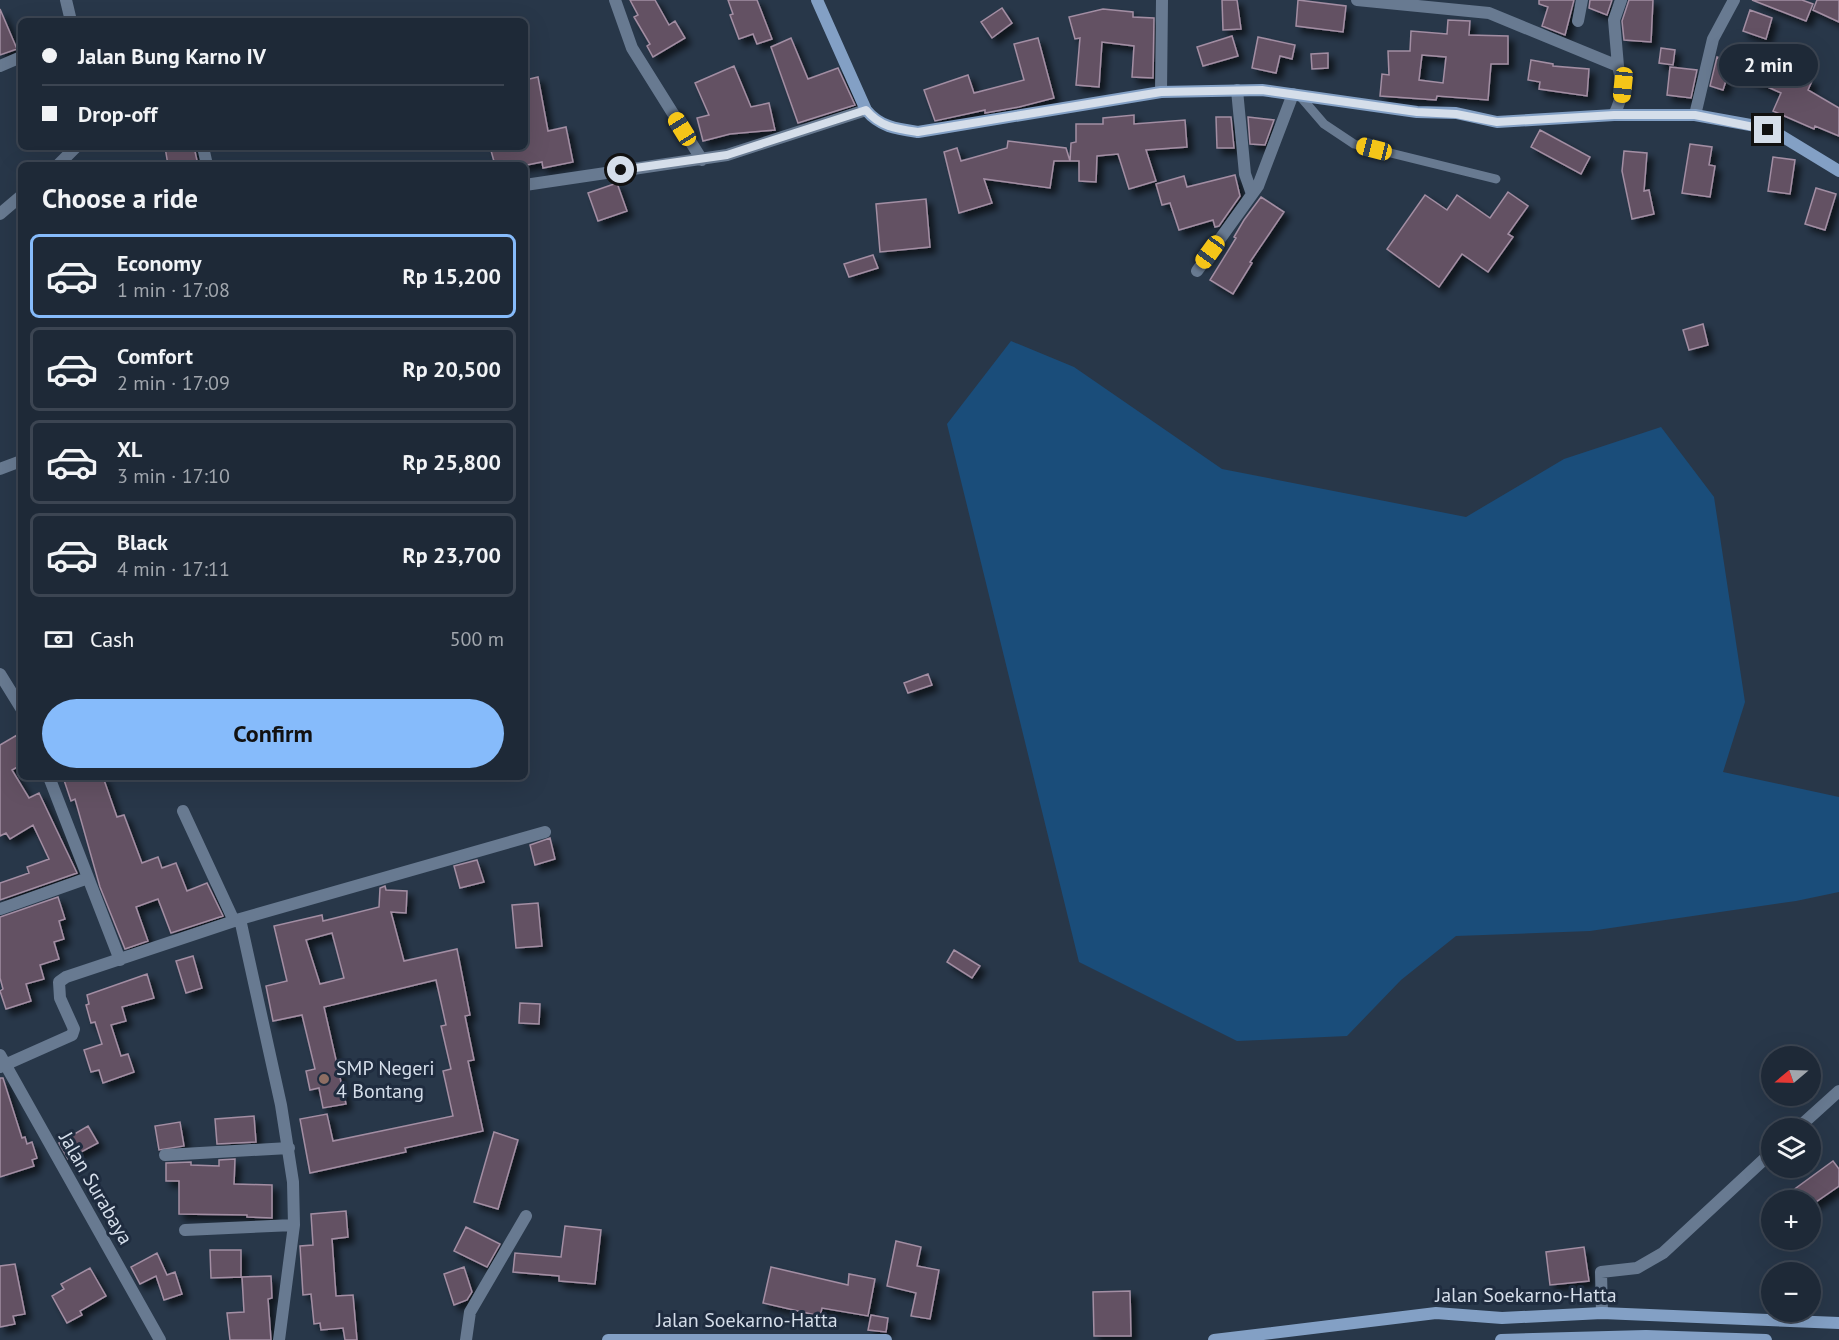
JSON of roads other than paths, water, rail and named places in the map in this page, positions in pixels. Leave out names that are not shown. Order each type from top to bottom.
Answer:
[{"type":"main road","points":[[817,0],[866,110],[874,120],[885,126],[918,132],[1161,92],[1262,90],[1417,112],[1456,114],[1497,122],[1614,115],[1695,115],[1756,126],[1780,135],[1839,171]]},
{"type":"main road","name":"Jalan Soekarno-Hatta","points":[[1214,1340],[1436,1313],[1502,1318],[1602,1313],[1839,1323]]},
{"type":"main road","points":[[1501,1340],[1646,1336],[1766,1340]]},
{"type":"main road","name":"Jalan Soekarno-Hatta","points":[[608,1340],[692,1338],[886,1340]]},
{"type":"street","points":[[66,0],[70,18]]},
{"type":"street","points":[[615,0],[632,48],[702,160]]},
{"type":"street","points":[[1161,92],[1162,0]]},
{"type":"street","points":[[1357,0],[1489,13],[1618,66]]},
{"type":"street","points":[[1578,21],[1582,0]]},
{"type":"street","points":[[1614,115],[1621,100],[1623,85],[1618,66],[1614,20],[1621,0]]},
{"type":"street","points":[[1695,115],[1713,39],[1734,0]]},
{"type":"street","points":[[0,66],[18,58]]},
{"type":"street","points":[[1237,90],[1245,174],[1252,194]]},
{"type":"street","points":[[1197,271],[1264,176],[1296,95]]},
{"type":"street","points":[[528,184],[702,160],[748,150],[866,110]]},
{"type":"street","points":[[61,162],[73,150]]},
{"type":"street","points":[[0,214],[18,199]]},
{"type":"street","points":[[0,469],[18,462]]},
{"type":"street","points":[[0,674],[18,703]]},
{"type":"street","points":[[50,780],[120,960]]},
{"type":"street","points":[[183,811],[237,920],[289,1148],[294,1225],[279,1340]]},
{"type":"street","points":[[1,1062],[72,1035],[74,1029],[57,989],[59,982],[66,977],[237,920],[544,832]]},
{"type":"street","points":[[0,909],[88,878]]},
{"type":"street","name":"Jalan Surabaya","points":[[1,1062],[160,1340]]},
{"type":"street","points":[[1809,1118],[1839,1091]]},
{"type":"street","points":[[165,1155],[289,1148]]},
{"type":"street","points":[[1602,1313],[1601,1272],[1637,1268],[1663,1253],[1761,1162]]},
{"type":"street","points":[[466,1340],[470,1312],[526,1216]]},
{"type":"street","points":[[185,1230],[294,1225]]},
{"type":"lane","points":[[1296,95],[1324,124],[1354,144],[1496,179]]},
{"type":"water","points":[[1011,341],[1074,367],[1222,469],[1466,517],[1564,459],[1661,427],[1714,497],[1745,702],[1723,772],[1839,797],[1839,892],[1796,901],[1590,931],[1456,936],[1401,980],[1347,1036],[1237,1041],[1079,962],[947,424]]},
{"type":"place","name":"SMP Negeri 4 Bontang","points":[[324,1079]]}]
